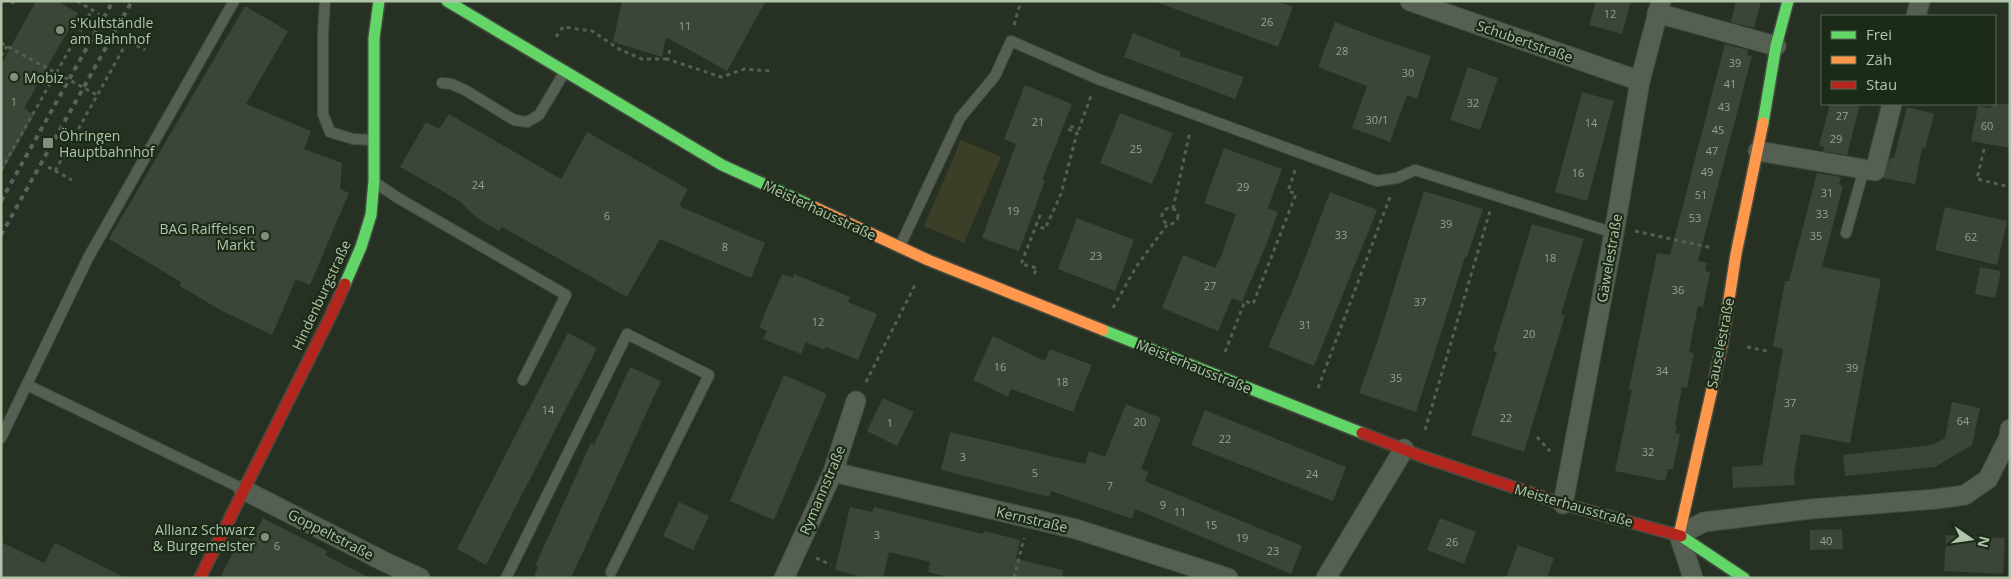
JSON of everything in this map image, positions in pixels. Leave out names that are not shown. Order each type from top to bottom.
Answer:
[{"type":"street","name":"Hindenburgstraße","points":[[200,578],[331,314],[361,247],[371,215],[374,182],[374,38],[379,1]]},
{"type":"street","name":"Meisterhausstraße","points":[[447,1],[722,165],[928,260],[1411,452],[1562,504],[1679,535],[1744,578]]},
{"type":"street","name":"Schubertstraße","points":[[1410,1],[1441,6],[1640,81]]},
{"type":"street","name":"Sauselestraße","points":[[1679,535],[1722,345],[1736,254],[1758,151],[1776,46],[1788,1]]},
{"type":"street","points":[[1916,15],[1920,1]]},
{"type":"street","name":"Gäwelestraße","points":[[1562,504],[1615,230],[1640,81],[1659,7],[1776,46]]},
{"type":"street","points":[[1758,151],[1875,171],[1892,105]]},
{"type":"street","name":"Rymannstraße","points":[[784,578],[833,472],[856,401]]},
{"type":"street","points":[[1693,578],[1679,535],[1704,522],[1811,509],[1966,495],[1988,479],[2009,437],[2010,429]]},
{"type":"street","points":[[1326,578],[1411,452]]},
{"type":"street","name":"Kernstraße","points":[[833,472],[1076,529],[1228,578]]},
{"type":"street","name":"Goppeltstraße","points":[[244,490],[420,578]]},
{"type":"lane","points":[[1,438],[88,258],[234,1]]},
{"type":"lane","points":[[325,1],[323,114],[330,132],[353,139],[373,140]]},
{"type":"lane","points":[[900,247],[960,118],[995,76],[1011,41],[1098,79],[1377,181],[1397,178],[1415,170],[1494,196],[1615,230]]},
{"type":"lane","points":[[442,83],[451,84],[465,90],[514,120],[527,122],[539,115],[564,72]]},
{"type":"lane","points":[[1846,233],[1864,169]]},
{"type":"lane","points":[[374,182],[398,198],[566,295],[523,380]]},
{"type":"lane","points":[[506,578],[627,334],[709,375],[611,572]]},
{"type":"lane","points":[[27,385],[244,490]]},
{"type":"path","points":[[11,3],[16,1]]},
{"type":"path","points":[[77,1],[99,14]]},
{"type":"path","points":[[1011,41],[1022,1]]},
{"type":"path","points":[[1,170],[92,10]]},
{"type":"path","points":[[540,58],[563,27],[592,31],[619,49],[642,59],[668,59],[721,77],[745,69],[771,70]]},
{"type":"path","points":[[55,171],[128,40],[145,50]]},
{"type":"path","points":[[1,43],[97,95]]},
{"type":"path","points":[[1,56],[7,46]]},
{"type":"path","points":[[668,59],[670,50]]},
{"type":"path","points":[[1024,298],[1037,268],[1021,264],[1041,213],[1036,226],[1045,228],[1061,194],[1077,133],[1068,129],[1070,126],[1078,129],[1098,79]]},
{"type":"path","points":[[1173,209],[1193,114]]},
{"type":"path","points":[[1984,149],[1977,179],[2010,187]]},
{"type":"path","points":[[1215,375],[1246,301],[1253,304],[1296,194],[1288,191],[1302,154]]},
{"type":"path","points":[[48,167],[72,180]]},
{"type":"path","points":[[1309,412],[1397,178]]},
{"type":"path","points":[[1411,452],[1494,196]]},
{"type":"path","points":[[1165,209],[1173,209],[1177,213],[1178,218],[1173,224],[1167,224],[1162,221],[1162,213],[1165,209]]},
{"type":"path","points":[[1101,329],[1136,267],[1167,224]]},
{"type":"path","points":[[1615,230],[1736,254]]},
{"type":"path","points":[[856,401],[928,260]]},
{"type":"path","points":[[1014,578],[1028,518]]},
{"type":"green space","points":[[961,140],[1001,157],[964,243],[924,226]]},
{"type":"building","points":[[36,1],[57,1],[78,13],[24,108],[34,115],[1,174],[1,65]]},
{"type":"building","points":[[622,1],[766,1],[727,71],[666,37],[662,57],[613,42]]},
{"type":"building","points":[[1159,1],[1277,1],[1293,7],[1278,47],[1159,3]]},
{"type":"building","points":[[1596,1],[1631,1],[1622,34],[1589,25]]},
{"type":"building","points":[[1736,1],[1761,1],[1754,28],[1731,22]]},
{"type":"building","points":[[245,6],[288,31],[246,104],[311,131],[304,149],[342,163],[340,189],[349,193],[310,285],[296,279],[272,335],[220,310],[180,286],[181,282],[109,239]]},
{"type":"building","points":[[1335,22],[1431,56],[1417,99],[1407,95],[1390,142],[1352,128],[1367,86],[1318,67]]},
{"type":"building","points":[[1133,33],[1181,52],[1180,56],[1244,77],[1235,99],[1124,57]]},
{"type":"building","points":[[1725,44],[1748,50],[1747,55],[1752,56],[1698,261],[1707,263],[1705,271],[1710,272],[1703,307],[1698,306],[1689,352],[1694,353],[1687,388],[1682,387],[1675,425],[1677,425],[1675,433],[1680,434],[1673,469],[1668,469],[1665,481],[1615,471],[1632,390],[1629,389],[1657,253],[1670,255]]},
{"type":"building","points":[[1468,67],[1498,78],[1480,130],[1450,120]]},
{"type":"building","points":[[1025,85],[1072,104],[1042,180],[1045,181],[1019,251],[982,238],[1016,144],[1004,139]]},
{"type":"building","points":[[1582,92],[1614,101],[1587,201],[1555,192]]},
{"type":"building","points":[[1996,104],[2010,104],[2010,148],[1971,141],[1978,106],[1991,108],[1992,105]]},
{"type":"building","points":[[1830,105],[1860,105],[1847,155],[1823,151],[1824,147],[1819,146]]},
{"type":"building","points":[[1907,107],[1934,114],[1925,149],[1922,148],[1915,184],[1883,178],[1890,158],[1894,158]]},
{"type":"building","points":[[1120,113],[1173,133],[1152,184],[1100,163]]},
{"type":"building","points":[[449,114],[561,179],[587,132],[688,189],[679,206],[765,243],[751,278],[660,239],[627,297],[502,227],[499,231],[478,219],[458,200],[400,167],[426,122],[439,129]]},
{"type":"building","points":[[1224,148],[1282,169],[1268,208],[1278,212],[1268,240],[1242,302],[1232,298],[1218,331],[1162,308],[1183,255],[1215,268],[1220,259],[1236,214],[1204,203]]},
{"type":"building","points":[[1817,173],[1841,177],[1839,185],[1843,186],[1822,267],[1881,279],[1850,443],[1801,434],[1794,473],[1795,485],[1733,488],[1732,467],[1762,465],[1783,349],[1773,346],[1785,281],[1789,281]]},
{"type":"building","points":[[1424,191],[1483,209],[1467,257],[1465,257],[1416,412],[1359,393],[1377,343]]},
{"type":"building","points":[[1330,192],[1377,210],[1314,366],[1268,347],[1296,282]]},
{"type":"building","points":[[1945,207],[2007,221],[1997,265],[1935,250]]},
{"type":"building","points":[[1077,218],[1134,240],[1115,291],[1058,269]]},
{"type":"building","points":[[1532,224],[1584,239],[1561,314],[1565,315],[1524,452],[1471,435],[1497,352],[1493,351]]},
{"type":"building","points":[[1980,267],[2001,271],[1995,298],[1975,294]]},
{"type":"building","points":[[782,274],[793,278],[794,274],[850,297],[848,302],[877,314],[858,360],[826,347],[824,350],[806,342],[801,354],[763,339],[767,331],[759,327]]},
{"type":"building","points":[[568,333],[597,348],[486,565],[457,549]]},
{"type":"building","points":[[993,336],[1045,361],[1050,349],[1092,365],[1073,412],[1011,389],[1008,397],[973,380]]},
{"type":"building","points":[[630,367],[661,381],[571,578],[533,578],[538,567],[535,566],[591,443],[594,445]]},
{"type":"building","points":[[784,375],[827,394],[774,520],[730,501]]},
{"type":"building","points":[[883,398],[914,412],[897,446],[867,431]]},
{"type":"building","points":[[1952,402],[1980,408],[1972,445],[1935,467],[1845,476],[1843,455],[1932,445],[1945,438]]},
{"type":"building","points":[[1126,404],[1161,418],[1141,469],[1148,472],[1145,481],[1302,546],[1291,574],[1135,509],[1132,519],[1051,491],[1049,497],[941,470],[950,432],[1085,464],[1089,451],[1105,457]]},
{"type":"building","points":[[1205,410],[1346,467],[1333,501],[1191,445]]},
{"type":"building","points":[[679,502],[709,516],[693,550],[663,536]]},
{"type":"building","points":[[850,507],[872,512],[874,507],[983,534],[984,531],[1020,540],[1016,559],[1063,570],[1062,578],[952,578],[928,572],[930,562],[889,552],[883,578],[867,578],[835,570]]},
{"type":"building","points":[[263,518],[327,551],[325,555],[370,578],[220,578],[242,535],[252,540]]},
{"type":"building","points":[[1440,518],[1476,532],[1464,564],[1427,550]]},
{"type":"building","points":[[1842,529],[1843,549],[1810,550],[1810,530]]},
{"type":"building","points":[[1946,535],[2005,538],[2003,574],[1944,571]]},
{"type":"building","points":[[1,542],[44,563],[55,543],[126,578],[1,578]]},
{"type":"building","points":[[1518,545],[1554,558],[1547,578],[1506,578]]},
{"type":"railway","points":[[1,201],[113,1]]},
{"type":"railway","points":[[1,235],[132,1]]},
{"type":"traffic: fast","points":[[345,284],[361,247],[371,215],[374,181],[374,38],[379,1]]},
{"type":"traffic: fast","points":[[447,1],[722,165],[814,207]]},
{"type":"traffic: fast","points":[[1763,123],[1776,46],[1788,1]]},
{"type":"traffic: fast","points":[[1103,330],[1362,433]]},
{"type":"traffic: fast","points":[[1681,536],[1744,578]]},
{"type":"traffic: slow","points":[[1679,535],[1722,345],[1736,254],[1763,123]]},
{"type":"traffic: slow","points":[[814,207],[928,260],[1103,330]]},
{"type":"traffic: jam","points":[[200,578],[345,284]]},
{"type":"traffic: jam","points":[[1362,433],[1418,455],[1563,504],[1681,536]]},
{"type":"place","name":"s'Kultständle am Bahnhof","points":[[60,30]]},
{"type":"place","name":"Mobiz","points":[[14,77]]},
{"type":"place","name":"Öhringen Hauptbahnhof","points":[[48,143]]},
{"type":"place","name":"BAG Raiffeisen Markt","points":[[265,236]]},
{"type":"place","name":"Allianz Schwarz & Burgemeister","points":[[265,537]]}]
